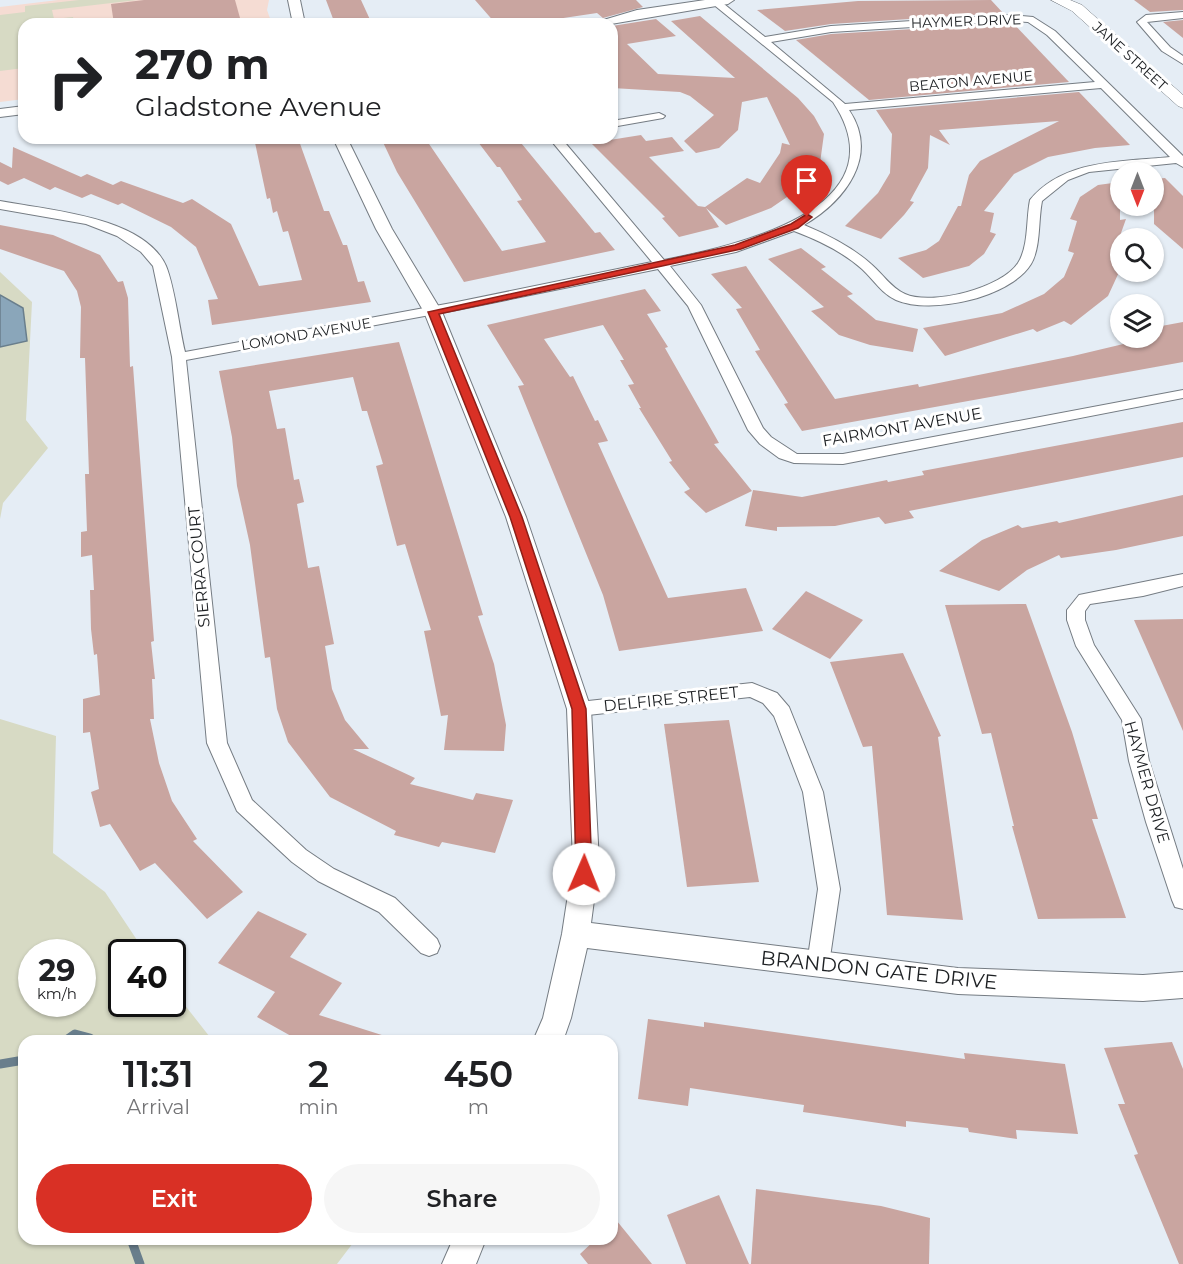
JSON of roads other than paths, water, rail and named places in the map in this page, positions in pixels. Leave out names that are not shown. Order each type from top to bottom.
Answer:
[{"type":"main road","name":"JANE STREET","points":[[1059,0],[1080,4],[1183,103]]},
{"type":"street","points":[[294,0],[298,18]]},
{"type":"street","points":[[618,19],[719,1],[843,107]]},
{"type":"street","points":[[1183,15],[1146,18],[1142,22],[1166,49],[1183,61]]},
{"type":"street","name":"HAYMER DRIVE","points":[[764,40],[831,29],[973,19],[1030,19],[1051,33],[1181,161]]},
{"type":"street","name":"BEATON AVENUE","points":[[843,107],[951,96],[1102,85]]},
{"type":"street","name":"LOMOND AVENUE","points":[[179,357],[433,312],[660,264],[737,247],[794,226],[820,208],[852,174],[857,159],[855,135],[843,107]]},
{"type":"street","points":[[0,113],[18,111]]},
{"type":"street","points":[[618,123],[659,116]]},
{"type":"street","points":[[343,144],[384,230],[433,312],[516,517],[579,709],[586,862],[576,934],[550,1035]]},
{"type":"street","name":"FAIRMONT AVENUE","points":[[560,144],[611,202],[694,305],[756,430],[770,447],[785,457],[806,460],[843,459],[1183,393]]},
{"type":"street","points":[[794,226],[825,238],[849,253],[896,295],[907,300],[942,301],[986,290],[1016,274],[1026,262],[1036,200],[1064,177],[1087,170],[1181,161]]},
{"type":"street","name":"SIERRA COURT","points":[[0,205],[89,221],[122,233],[146,249],[159,266],[179,357],[217,743],[244,805],[308,863],[387,905],[429,946]]},
{"type":"street","name":"HAYMER DRIVE","points":[[1183,580],[1143,590],[1085,599],[1076,610],[1076,620],[1085,646],[1131,719],[1139,761],[1156,822],[1183,900]]},
{"type":"street","name":"DELFIRE STREET","points":[[579,709],[752,690],[770,698],[782,712],[797,748],[813,792],[822,836],[829,889],[818,964]]},
{"type":"street","name":"BRANDON GATE DRIVE","points":[[576,934],[958,981],[1143,988],[1183,985]]},
{"type":"street","points":[[459,1264],[467,1245]]},
{"type":"water","points":[[0,295],[23,308],[27,341],[0,347]]},
{"type":"waterway","points":[[74,1035],[79,1035]]},
{"type":"waterway","points":[[0,1064],[18,1061]]},
{"type":"waterway","points":[[133,1245],[140,1264]]}]
